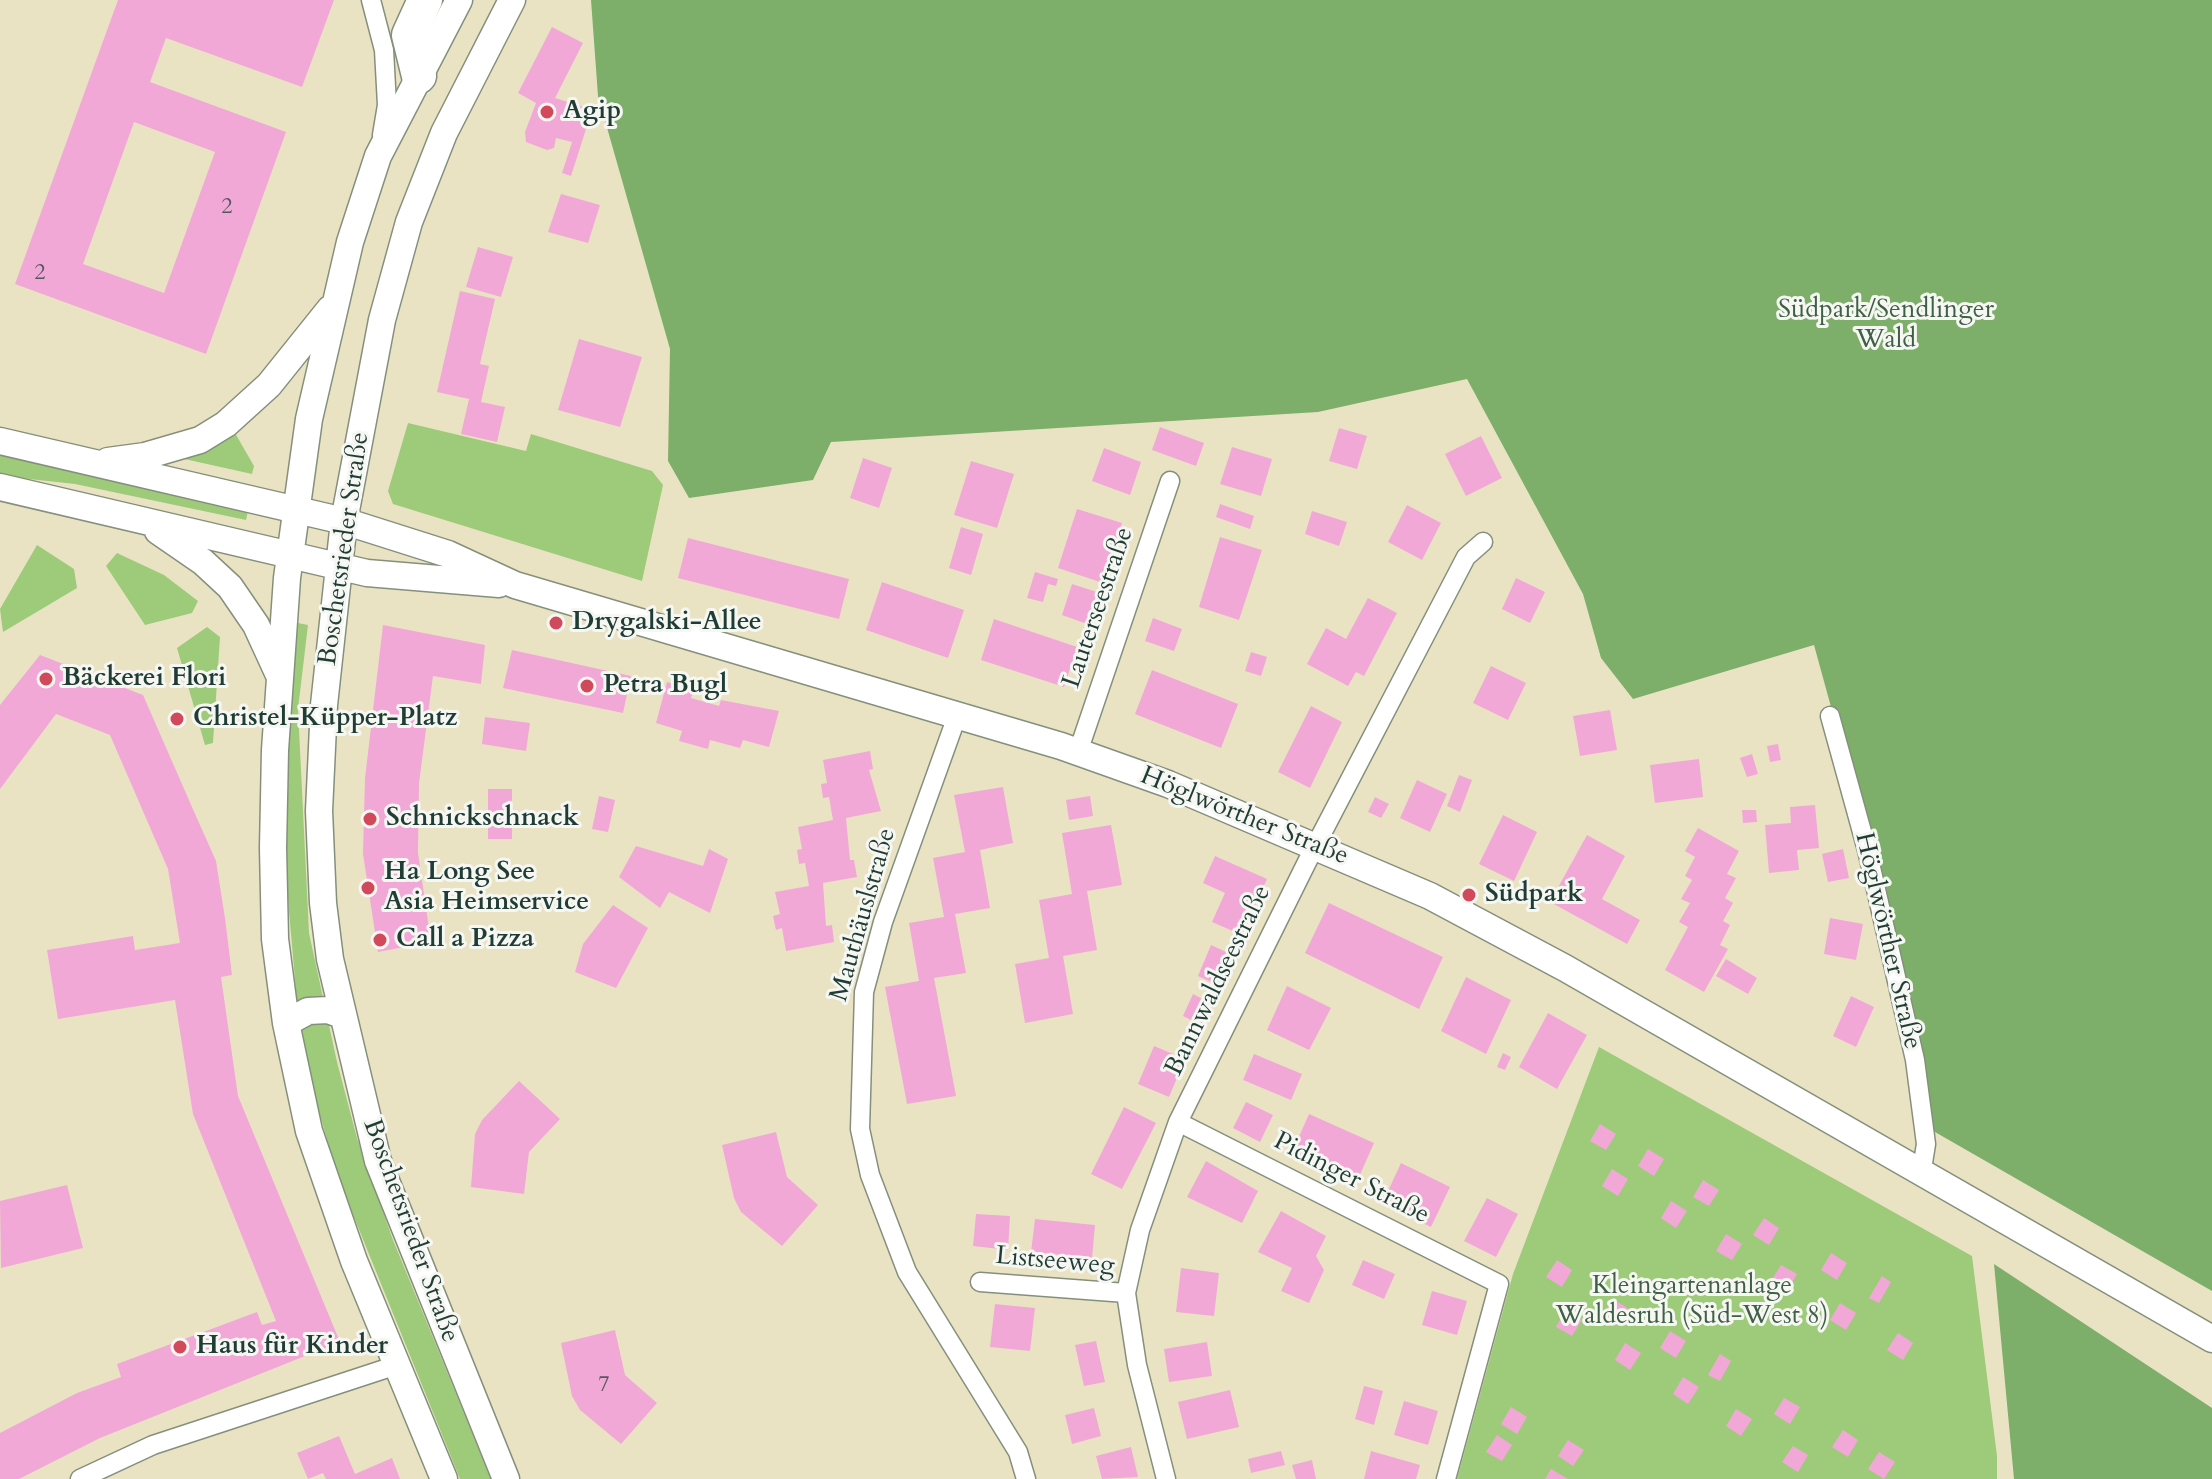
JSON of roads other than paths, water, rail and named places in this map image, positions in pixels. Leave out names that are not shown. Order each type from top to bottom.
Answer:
[{"type":"highway","points":[[419,76],[409,35],[425,0]]},
{"type":"main road","name":"Boschetsrieder Straße","points":[[444,1479],[325,1180],[309,1131],[286,1023],[275,939],[273,863],[280,679],[294,508],[335,303],[378,156],[459,0]]},
{"type":"main road","name":"Boschetsrieder Straße","points":[[506,1479],[378,1161],[342,1015],[323,903],[319,811],[324,705],[344,521],[382,320],[409,222],[450,122],[512,0]]},
{"type":"main road","points":[[89,463],[145,456],[200,440],[226,424],[269,385],[335,303]]},
{"type":"main road","points":[[0,441],[294,508]]},
{"type":"main road","points":[[0,487],[339,567]]},
{"type":"main road","name":"Höglwörther Straße","points":[[294,508],[448,554],[515,585],[1078,752],[1168,784],[1316,845],[1430,896],[1565,968],[1922,1169],[2212,1339]]},
{"type":"main road","points":[[149,524],[203,562],[230,587],[256,625],[280,679]]},
{"type":"main road","name":"Höglwörther Straße","points":[[339,567],[367,573],[515,585]]},
{"type":"main road","points":[[286,1023],[308,1011],[328,1010],[342,1015]]},
{"type":"street","points":[[371,0],[384,50],[387,89],[378,156]]},
{"type":"street","name":"Lauterseestraße","points":[[1078,752],[1170,481]]},
{"type":"street","name":"Bannwaldseestraße","points":[[1166,1479],[1137,1365],[1126,1293],[1140,1230],[1178,1122],[1316,845],[1466,557],[1483,542]]},
{"type":"street","name":"Mauthäuslstraße","points":[[957,716],[883,922],[864,992],[860,1026],[860,1129],[870,1175],[907,1272],[1018,1452],[1026,1479]]},
{"type":"street","name":"Höglwörther Straße","points":[[1830,716],[1867,850],[1915,1060],[1926,1144],[1922,1169]]},
{"type":"street","name":"Pidinger Straße","points":[[1178,1122],[1499,1284],[1446,1479]]},
{"type":"street","name":"Listseeweg","points":[[980,1282],[1126,1293]]},
{"type":"street","points":[[80,1479],[153,1445],[397,1365]]},
{"type":"place","name":"Agip","points":[[547,112]]},
{"type":"place","name":"Drygalski-Allee","points":[[556,623]]},
{"type":"place","name":"Bäckerei Flori","points":[[46,679]]},
{"type":"place","name":"Petra Bugl","points":[[587,686]]},
{"type":"place","name":"Christel-Küpper-Platz","points":[[177,719]]},
{"type":"place","name":"Schnickschnack","points":[[370,819]]},
{"type":"place","name":"Ha Long See Asia Heimservice","points":[[368,888]]},
{"type":"place","name":"Südpark","points":[[1469,895]]},
{"type":"place","name":"Call a Pizza","points":[[380,940]]},
{"type":"place","name":"Haus für Kinder","points":[[180,1347]]},
{"type":"park label","name":"Südpark/Sendlinger Wald","points":[[1886,326]]},
{"type":"park label","name":"Kleingartenanlage Waldesruh (Süd-West 8)","points":[[1692,1302]]}]
